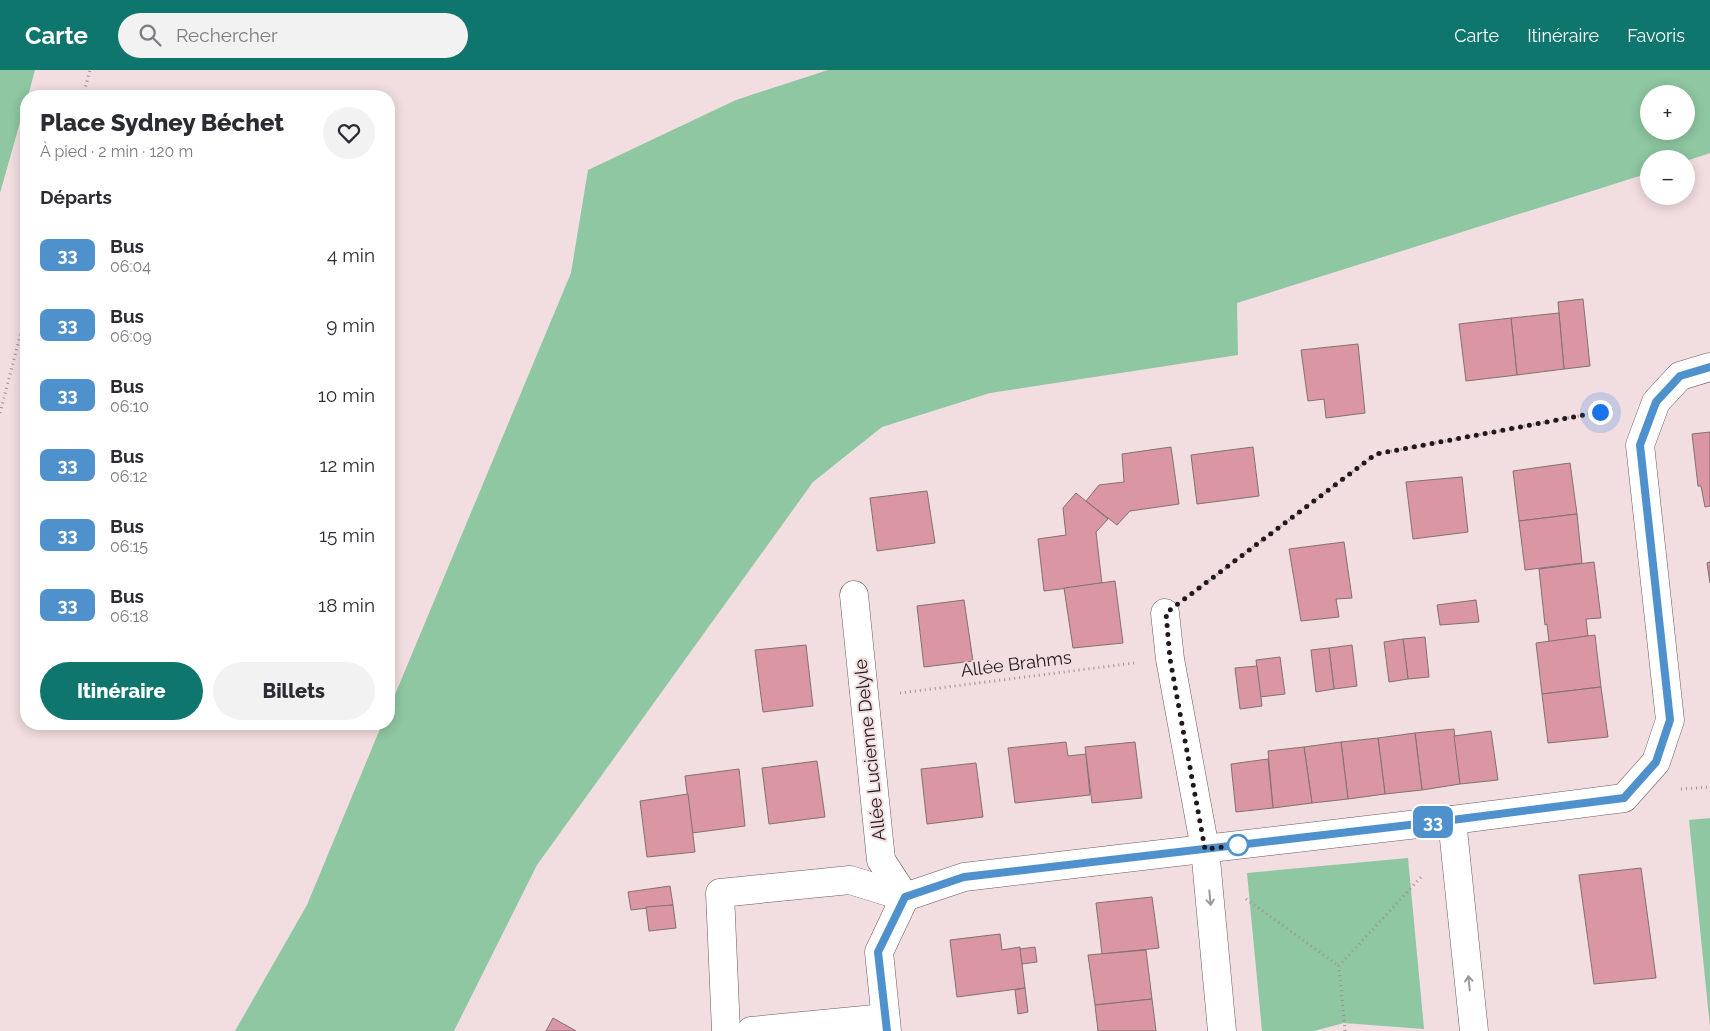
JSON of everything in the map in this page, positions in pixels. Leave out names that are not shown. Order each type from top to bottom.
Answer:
[{"type":"street","points":[[726,1031],[720,893],[850,880],[905,897],[964,877],[1206,860],[1454,831],[1624,798],[1656,762],[1670,720],[1640,445],[1656,402],[1680,376],[1710,367]]},
{"type":"street","name":"Allée Lucienne Delyle","points":[[854,595],[881,860],[905,897]]},
{"type":"street","points":[[1166,613],[1170,659],[1206,860],[1222,1031]]},
{"type":"street","points":[[1454,831],[1474,1031]]},
{"type":"street","points":[[751,1031],[886,1024],[878,952],[905,897]]},
{"type":"path","points":[[85,90],[90,70]]},
{"type":"path","points":[[0,413],[20,336]]},
{"type":"path","points":[[1166,613],[1376,454],[1656,402]]},
{"type":"path","name":"Allée Brahms","points":[[865,697],[1170,659]]},
{"type":"path","points":[[1345,1031],[1339,966],[1454,831]]},
{"type":"path","points":[[1206,860],[1339,966]]},
{"type":"green space","points":[[0,70],[35,70],[30,90],[20,90],[20,122],[0,193]]},
{"type":"green space","points":[[828,70],[1710,70],[1710,153],[1695,158],[1695,150],[1640,150],[1640,176],[1237,303],[1238,355],[990,393],[882,427],[813,482],[537,865],[454,1031],[235,1031],[307,905],[380,730],[395,730],[395,695],[571,273],[588,170],[736,100]]},
{"type":"green space","points":[[1710,818],[1710,1027],[1689,820]]},
{"type":"green space","points":[[1408,858],[1424,1029],[1344,1023],[1314,1031],[1262,1031],[1247,873]]},
{"type":"building","points":[[1583,299],[1590,366],[1564,369],[1558,302]]},
{"type":"building","points":[[1559,313],[1564,369],[1517,375],[1511,318]]},
{"type":"building","points":[[1511,318],[1517,375],[1466,381],[1459,324]]},
{"type":"building","points":[[1358,344],[1365,413],[1326,418],[1324,399],[1308,401],[1301,350]]},
{"type":"building","points":[[1710,432],[1710,506],[1705,507],[1701,486],[1698,486],[1692,434]]},
{"type":"building","points":[[1171,447],[1179,504],[1130,511],[1117,525],[1086,501],[1099,485],[1124,482],[1122,454]]},
{"type":"building","points":[[1253,447],[1259,496],[1197,504],[1191,455]]},
{"type":"building","points":[[1570,463],[1577,514],[1519,521],[1513,471]]},
{"type":"building","points":[[1462,477],[1468,532],[1413,539],[1406,482]]},
{"type":"building","points":[[927,491],[935,543],[877,551],[870,498]]},
{"type":"building","points":[[1076,493],[1108,519],[1096,532],[1102,584],[1044,591],[1038,539],[1066,535],[1063,508]]},
{"type":"building","points":[[1577,514],[1582,563],[1525,570],[1519,521]]},
{"type":"building","points":[[1344,542],[1352,598],[1336,599],[1339,617],[1301,621],[1289,549]]},
{"type":"building","points":[[1594,562],[1601,618],[1586,619],[1588,636],[1549,642],[1547,624],[1545,625],[1539,569]]},
{"type":"building","points":[[1710,562],[1710,583],[1707,563]]},
{"type":"building","points":[[1115,581],[1123,643],[1073,648],[1064,588]]},
{"type":"building","points":[[964,600],[973,661],[924,667],[917,606]]},
{"type":"building","points":[[1476,600],[1479,622],[1440,625],[1437,605]]},
{"type":"building","points":[[1595,635],[1601,687],[1542,694],[1536,643]]},
{"type":"building","points":[[1425,637],[1429,677],[1408,679],[1403,639]]},
{"type":"building","points":[[1403,639],[1408,679],[1389,682],[1384,642]]},
{"type":"building","points":[[806,645],[813,706],[763,712],[755,650]]},
{"type":"building","points":[[1352,645],[1357,686],[1334,689],[1329,648]]},
{"type":"building","points":[[1329,648],[1334,689],[1316,692],[1311,650]]},
{"type":"building","points":[[1280,657],[1285,694],[1260,697],[1256,660]]},
{"type":"building","points":[[1257,666],[1262,706],[1240,709],[1235,668]]},
{"type":"building","points":[[1601,687],[1608,737],[1548,743],[1542,694]]},
{"type":"building","points":[[1454,729],[1460,784],[1422,790],[1415,733]]},
{"type":"building","points":[[1491,731],[1498,780],[1460,784],[1454,736]]},
{"type":"building","points":[[1415,733],[1422,790],[1385,794],[1378,738]]},
{"type":"building","points":[[1378,738],[1385,794],[1348,799],[1341,742]]},
{"type":"building","points":[[1066,742],[1068,756],[1086,754],[1090,795],[1015,803],[1008,748]]},
{"type":"building","points":[[1135,742],[1142,798],[1092,803],[1085,747]]},
{"type":"building","points":[[1341,742],[1348,799],[1312,803],[1304,747]]},
{"type":"building","points":[[1304,747],[1312,803],[1273,808],[1268,751]]},
{"type":"building","points":[[1268,759],[1273,808],[1236,812],[1231,764]]},
{"type":"building","points":[[817,761],[825,817],[769,824],[762,768]]},
{"type":"building","points":[[976,763],[983,817],[927,824],[921,769]]},
{"type":"building","points":[[739,769],[745,826],[692,833],[685,776]]},
{"type":"building","points":[[688,794],[695,852],[647,857],[640,801]]},
{"type":"building","points":[[1641,868],[1656,978],[1594,984],[1579,875]]},
{"type":"building","points":[[670,886],[673,905],[631,910],[628,892]]},
{"type":"building","points":[[1152,897],[1159,948],[1102,954],[1096,903]]},
{"type":"building","points":[[673,905],[676,928],[649,931],[646,907]]},
{"type":"building","points":[[1000,934],[1002,950],[1020,947],[1025,988],[957,997],[950,940]]},
{"type":"building","points":[[1035,947],[1037,962],[1022,964],[1020,949]]},
{"type":"building","points":[[1146,950],[1152,999],[1095,1005],[1088,955]]},
{"type":"building","points":[[1025,988],[1028,1012],[1018,1014],[1015,990]]},
{"type":"building","points":[[1152,999],[1156,1031],[1098,1031],[1095,1005]]},
{"type":"building","points":[[553,1018],[576,1031],[546,1031]]},
{"type":"bus line","name":"33","points":[[887,1031],[878,952],[905,897],[964,877],[1624,798],[1656,762],[1670,720],[1640,445],[1656,402],[1680,376],[1710,367]]},
{"type":"route","points":[[1238,845],[1243,845],[1205,849],[1170,659],[1166,613],[1376,454],[1600,412]]}]
